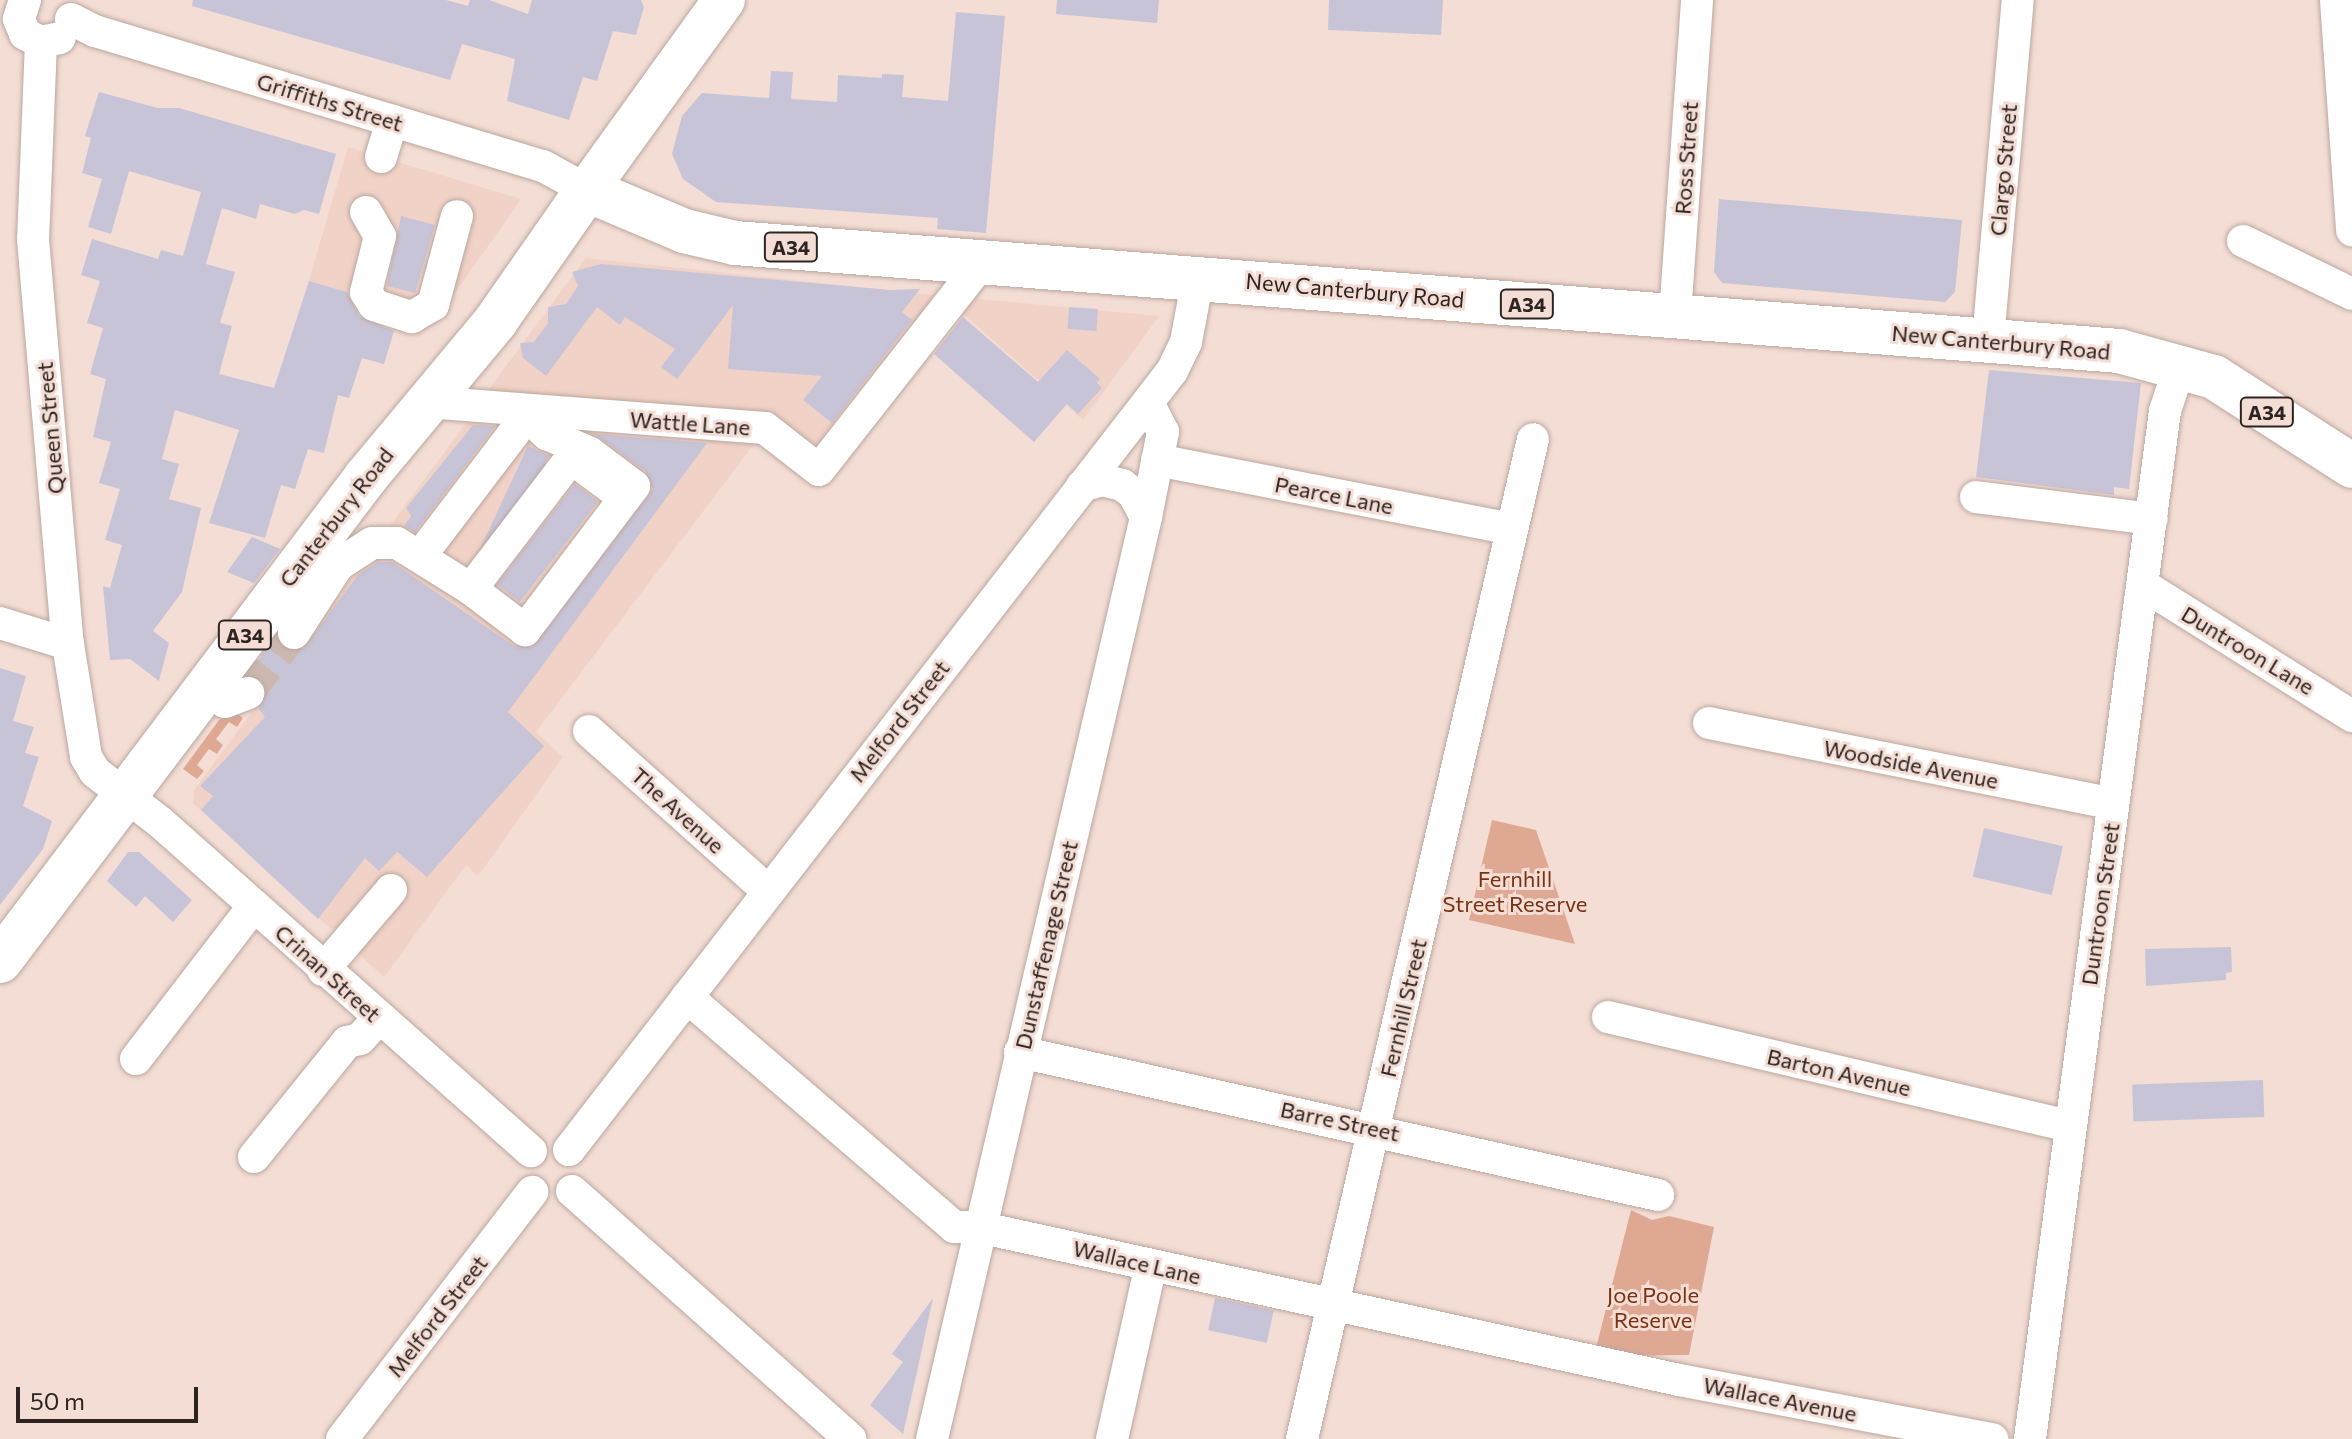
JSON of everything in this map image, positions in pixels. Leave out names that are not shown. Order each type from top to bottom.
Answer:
[{"type":"highway","name":"New Canterbury Road","points":[[587,190],[710,239],[2119,351],[2178,371],[2214,377],[2352,466]]},
{"type":"highway","name":"Canterbury Road","points":[[0,961],[126,795],[227,690],[427,402],[495,322],[587,190]]},
{"type":"highway","name":"New Canterbury Road","points":[[2178,371],[2200,398],[2352,494]]},
{"type":"main road","points":[[587,190],[724,0]]},
{"type":"street","name":"Ross Street","points":[[1675,316],[1697,0]]},
{"type":"street","name":"Clargo Street","points":[[1988,340],[2018,0]]},
{"type":"street","points":[[2336,0],[2352,230]]},
{"type":"street","points":[[22,1],[21,27],[41,42],[64,34],[68,9]]},
{"type":"street","name":"Griffiths Street","points":[[68,9],[95,31],[543,166],[587,190]]},
{"type":"street","name":"Queen Street","points":[[41,42],[33,239],[68,644],[86,757],[95,772],[126,795]]},
{"type":"street","points":[[381,157],[392,121]]},
{"type":"street","points":[[366,212],[380,236],[366,292],[374,305],[412,317],[433,305],[457,216]]},
{"type":"street","points":[[2243,241],[2352,294]]},
{"type":"street","name":"Wattle Lane","points":[[427,402],[523,412],[765,428],[819,470],[983,261]]},
{"type":"street","name":"Melford Street","points":[[569,1150],[767,890],[1140,413],[1180,357],[1198,278]]},
{"type":"street","name":"Duntroon Street","points":[[2030,1439],[2165,411],[2178,371]]},
{"type":"street","points":[[421,555],[514,433],[523,412],[571,458],[625,498]]},
{"type":"street","name":"Dunstaffenage Street","points":[[932,1439],[978,1227],[1146,517],[1163,432],[1140,413]]},
{"type":"street","points":[[294,633],[308,606],[354,551],[384,541],[421,555],[515,643],[634,486],[590,453],[547,434]]},
{"type":"street","name":"Fernhill Street","points":[[1302,1439],[1533,439]]},
{"type":"street","name":"Pearce Lane","points":[[1158,455],[1511,529]]},
{"type":"street","points":[[472,600],[571,458]]},
{"type":"street","points":[[1082,486],[1102,480],[1122,485],[1133,493],[1146,517]]},
{"type":"street","points":[[1976,497],[2152,519]]},
{"type":"street","name":"Duntroon Lane","points":[[2143,585],[2352,716]]},
{"type":"street","points":[[0,623],[68,644]]},
{"type":"street","name":"Woodside Avenue","points":[[1709,723],[2113,804]]},
{"type":"street","name":"The Avenue","points":[[589,731],[767,890]]},
{"type":"street","name":"Crinan Street","points":[[126,795],[323,970],[369,1029],[531,1151]]},
{"type":"street","points":[[323,970],[391,890]]},
{"type":"street","points":[[136,1059],[254,906]]},
{"type":"street","name":"Wallace Lane","points":[[687,997],[954,1227],[978,1227],[1662,1377]]},
{"type":"street","name":"Barton Avenue","points":[[1608,1017],[2070,1126]]},
{"type":"street","points":[[254,1157],[347,1042],[369,1029]]},
{"type":"street","name":"Barre Street","points":[[1020,1052],[1375,1129],[1658,1195]]},
{"type":"street","points":[[553,1143],[569,1150],[579,1175],[572,1191],[557,1200],[532,1192],[523,1165],[531,1151],[553,1143]]},
{"type":"street","points":[[572,1191],[850,1439]]},
{"type":"street","name":"Melford Street","points":[[342,1439],[532,1192]]},
{"type":"street","points":[[1112,1439],[1151,1265]]},
{"type":"street","name":"Wallace Avenue","points":[[1662,1377],[1992,1439]]},
{"type":"shaded area","points":[[348,147],[521,199],[431,327],[306,291]]},
{"type":"shaded area","points":[[586,258],[943,296],[824,445],[483,397]]},
{"type":"shaded area","points":[[969,298],[1159,316],[1083,420],[958,309]]},
{"type":"shaded area","points":[[467,422],[760,436],[536,732],[563,757],[478,876],[466,865],[384,977],[193,803],[194,790]]},
{"type":"green space","points":[[236,713],[243,718],[237,727],[229,722],[216,739],[223,745],[217,754],[209,749],[197,765],[204,771],[197,779],[183,769],[219,720]]},
{"type":"green space","name":"Fernhill Street Reserve","points":[[1492,820],[1536,830],[1575,944],[1469,920]]},
{"type":"green space","name":"Joe Poole Reserve","points":[[1631,1210],[1652,1220],[1669,1216],[1714,1227],[1689,1355],[1594,1356]]},
{"type":"building","points":[[193,0],[446,0],[468,6],[470,0],[489,0],[528,14],[532,0],[641,0],[644,7],[636,35],[613,31],[597,81],[583,77],[569,120],[507,101],[515,59],[462,44],[450,80],[192,6]]},
{"type":"building","points":[[1057,0],[1159,0],[1157,23],[1056,14]]},
{"type":"building","points":[[1329,0],[1443,0],[1441,35],[1328,30]]},
{"type":"building","points":[[956,12],[1005,16],[986,233],[937,229],[938,218],[716,202],[683,179],[672,154],[682,116],[702,93],[769,98],[771,71],[793,72],[791,99],[837,102],[838,75],[882,78],[882,74],[904,75],[902,97],[948,101]]},
{"type":"building","points":[[99,92],[158,108],[179,108],[336,154],[319,214],[304,210],[295,214],[260,204],[256,219],[222,208],[206,264],[235,272],[220,323],[232,326],[219,374],[274,388],[309,281],[347,292],[359,316],[394,331],[384,364],[362,358],[349,398],[338,395],[324,453],[308,449],[295,489],[281,485],[265,538],[209,523],[239,430],[175,410],[162,459],[179,464],[169,499],[201,508],[182,592],[153,631],[169,643],[159,681],[130,659],[110,660],[103,586],[110,588],[122,545],[105,540],[120,489],[99,483],[111,442],[93,437],[106,379],[90,374],[103,328],[87,323],[100,281],[81,275],[92,239],[158,259],[161,250],[183,256],[201,192],[129,171],[111,234],[88,227],[102,179],[82,173],[91,138],[85,136]]},
{"type":"building","points":[[1719,199],[1962,220],[1955,292],[1945,302],[1722,283],[1714,272]]},
{"type":"building","points":[[401,216],[435,225],[415,293],[387,286]]},
{"type":"building","points":[[601,264],[890,290],[920,289],[902,312],[912,320],[832,423],[803,400],[822,376],[728,369],[733,305],[677,379],[661,367],[675,349],[625,317],[620,325],[597,307],[546,376],[523,358],[520,343],[534,342],[548,323],[548,307],[566,304],[578,286],[572,272]]},
{"type":"building","points":[[1069,307],[1098,309],[1096,331],[1067,329]]},
{"type":"building","points":[[963,317],[1038,382],[1067,350],[1100,379],[1097,383],[1102,388],[1078,414],[1067,404],[1034,442],[934,354]]},
{"type":"building","points":[[1989,370],[2141,383],[2129,489],[2114,487],[2114,495],[1976,477]]},
{"type":"building","points":[[473,425],[495,426],[415,532],[404,526],[411,516],[406,508]]},
{"type":"building","points":[[594,434],[707,443],[508,712],[544,746],[427,877],[397,852],[379,871],[365,858],[318,919],[201,810],[213,796],[200,786],[265,717],[258,708],[266,687],[248,674],[276,637],[284,649],[303,649],[358,575],[378,562],[392,562],[514,646],[533,647],[653,489],[645,471]]},
{"type":"building","points":[[528,446],[549,456],[493,576],[472,567]]},
{"type":"building","points":[[575,484],[598,502],[520,602],[497,584]]},
{"type":"building","points":[[252,537],[280,549],[254,583],[227,572]]},
{"type":"building","points":[[0,668],[26,676],[13,721],[34,727],[25,753],[39,757],[23,806],[52,821],[43,849],[0,905]]},
{"type":"building","points":[[1984,828],[2063,846],[2052,895],[1973,877]]},
{"type":"building","points":[[128,852],[139,852],[192,900],[173,922],[145,896],[136,907],[107,881]]},
{"type":"building","points":[[2231,947],[2232,972],[2226,973],[2226,980],[2146,986],[2145,949]]},
{"type":"building","points":[[2263,1080],[2264,1117],[2133,1122],[2132,1085]]},
{"type":"building","points":[[933,1298],[903,1434],[870,1405],[903,1362],[892,1354]]},
{"type":"building","points":[[1215,1298],[1274,1310],[1267,1343],[1208,1330]]},
{"type":"tunnel","points":[[248,693],[294,633]]}]
